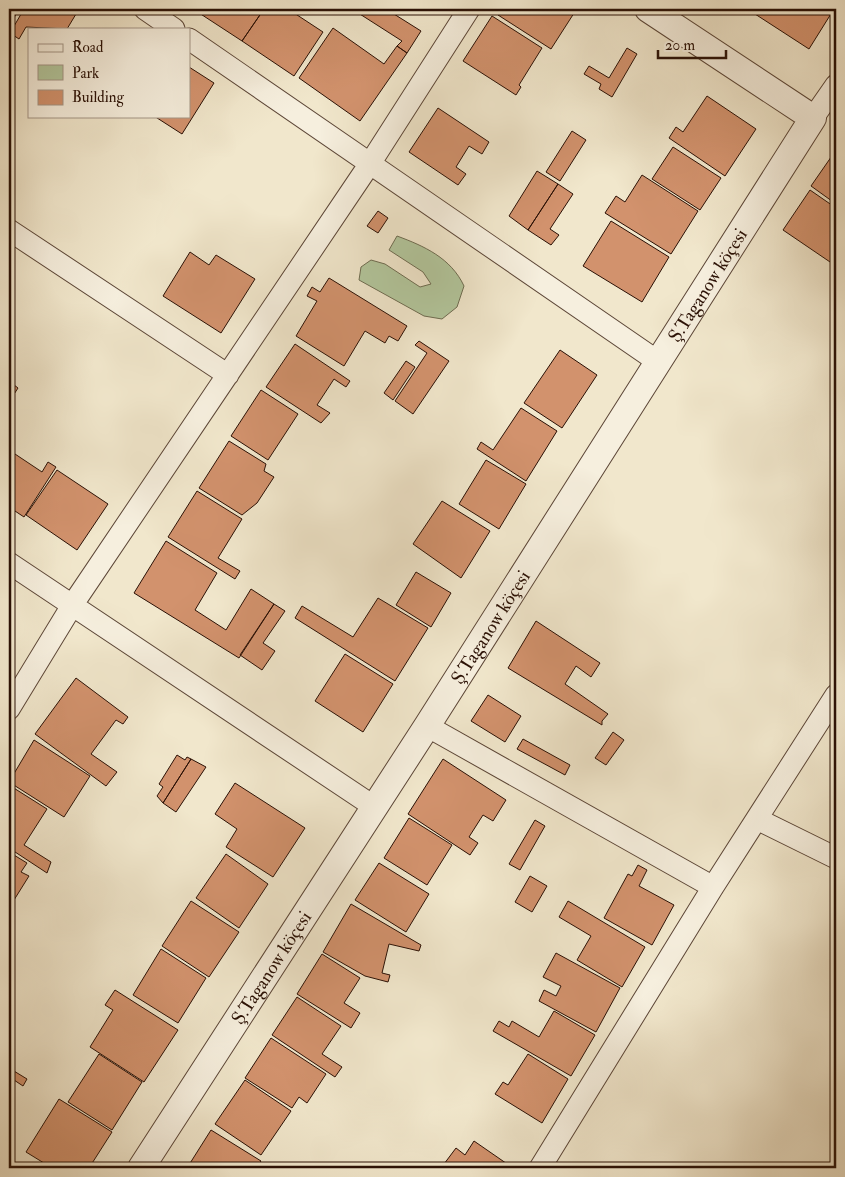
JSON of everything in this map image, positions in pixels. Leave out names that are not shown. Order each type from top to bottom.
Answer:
[{"type":"street","points":[[145,9],[173,28]]},
{"type":"street","points":[[9,709],[73,604],[371,162],[469,9]]},
{"type":"street","points":[[648,9],[814,118]]},
{"type":"street","points":[[190,39],[657,361]]},
{"type":"street","name":"Ş.Taganow köçesi","points":[[141,1168],[373,806],[427,726],[657,361],[836,85]]},
{"type":"street","points":[[9,230],[228,375]]},
{"type":"street","points":[[9,563],[373,806]]},
{"type":"street","points":[[540,1168],[713,887],[836,695]]},
{"type":"street","points":[[427,726],[713,887]]},
{"type":"street","points":[[758,819],[836,858]]},
{"type":"green space","points":[[397,236],[436,254],[452,268],[464,286],[457,307],[442,319],[424,316],[359,280],[361,267],[371,260],[385,264],[420,287],[431,284],[423,272],[389,250]]},
{"type":"building","points":[[9,9],[19,9],[11,23],[9,21]]},
{"type":"building","points":[[24,9],[79,9],[68,28],[26,27],[19,39],[10,33]]},
{"type":"building","points":[[193,9],[264,9],[242,41]]},
{"type":"building","points":[[264,9],[288,9],[323,32],[294,76],[242,41]]},
{"type":"building","points":[[352,9],[386,9],[421,31],[407,53],[397,46],[402,41]]},
{"type":"building","points":[[502,9],[576,10],[551,49],[498,15]]},
{"type":"building","points":[[758,9],[834,9],[809,49],[755,14]]},
{"type":"building","points":[[492,16],[542,48],[519,85],[521,87],[516,95],[463,61]]},
{"type":"building","points":[[333,28],[384,64],[397,46],[407,53],[360,121],[299,78]]},
{"type":"building","points":[[627,48],[637,54],[612,97],[599,89],[601,84],[584,74],[589,66],[609,78]]},
{"type":"building","points":[[190,68],[214,83],[182,134],[157,118],[190,118]]},
{"type":"building","points":[[707,96],[756,129],[725,176],[669,138],[676,127],[683,132]]},
{"type":"building","points":[[438,108],[489,142],[482,154],[469,146],[456,167],[466,174],[458,185],[409,152]]},
{"type":"building","points":[[572,131],[586,140],[560,181],[546,172]]},
{"type":"building","points":[[673,147],[721,178],[700,210],[652,179]]},
{"type":"building","points":[[836,150],[836,204],[811,186]]},
{"type":"building","points":[[537,171],[558,184],[528,230],[509,216]]},
{"type":"building","points":[[642,175],[698,211],[671,254],[605,213],[616,196],[625,202]]},
{"type":"building","points":[[558,184],[573,194],[550,229],[559,235],[551,245],[528,230]]},
{"type":"building","points":[[810,190],[836,208],[836,259],[833,264],[783,230]]},
{"type":"building","points":[[378,211],[388,218],[378,233],[367,226]]},
{"type":"building","points":[[611,221],[669,257],[642,302],[583,266]]},
{"type":"building","points":[[190,252],[209,265],[216,255],[255,279],[221,333],[163,296]]},
{"type":"building","points":[[329,278],[407,326],[398,341],[389,336],[385,343],[365,331],[344,366],[296,336],[317,301],[307,296],[312,287],[320,292]]},
{"type":"building","points":[[419,341],[449,361],[413,414],[395,401],[427,353],[415,345]]},
{"type":"building","points":[[295,344],[350,381],[346,387],[334,379],[317,405],[330,413],[321,423],[266,387]]},
{"type":"building","points":[[560,350],[597,375],[562,428],[524,403]]},
{"type":"building","points":[[406,361],[415,367],[393,400],[384,393]]},
{"type":"building","points":[[9,381],[18,388],[9,402]]},
{"type":"building","points":[[261,390],[298,414],[268,460],[231,436]]},
{"type":"building","points":[[521,408],[557,431],[526,481],[477,449],[481,442],[493,450]]},
{"type":"building","points":[[229,441],[266,464],[264,471],[274,477],[257,503],[242,515],[199,488]]},
{"type":"building","points":[[9,450],[42,472],[48,462],[56,467],[24,517],[9,507]]},
{"type":"building","points":[[486,460],[526,484],[499,529],[459,504]]},
{"type":"building","points":[[57,470],[108,504],[77,550],[26,515]]},
{"type":"building","points":[[197,491],[242,519],[218,558],[240,571],[235,579],[168,537]]},
{"type":"building","points":[[442,501],[490,531],[461,578],[413,544]]},
{"type":"building","points":[[166,541],[217,573],[195,610],[226,630],[251,589],[274,604],[239,658],[134,593]]},
{"type":"building","points":[[416,572],[451,593],[431,627],[396,605]]},
{"type":"building","points":[[378,598],[428,628],[395,681],[295,618],[302,606],[353,637]]},
{"type":"building","points":[[274,604],[285,611],[263,643],[275,651],[262,670],[240,655]]},
{"type":"building","points":[[536,621],[600,663],[591,677],[576,666],[565,684],[608,714],[602,721],[602,725],[508,668]]},
{"type":"building","points":[[345,654],[393,684],[363,732],[315,701]]},
{"type":"building","points":[[76,678],[128,717],[123,724],[116,720],[91,754],[117,772],[106,786],[35,734]]},
{"type":"building","points":[[488,695],[521,716],[505,742],[471,721]]},
{"type":"building","points":[[613,732],[624,740],[606,765],[595,758]]},
{"type":"building","points":[[523,739],[570,765],[565,775],[517,749]]},
{"type":"building","points":[[34,740],[90,776],[64,817],[9,782]]},
{"type":"building","points":[[177,755],[185,760],[187,757],[191,759],[163,803],[157,796],[163,787],[159,784]]},
{"type":"building","points":[[191,759],[206,767],[176,812],[163,803]]},
{"type":"building","points":[[443,759],[506,800],[493,821],[483,815],[469,837],[478,843],[470,855],[408,814]]},
{"type":"building","points":[[235,783],[305,828],[273,877],[226,847],[237,829],[215,814]]},
{"type":"building","points":[[9,785],[47,809],[24,845],[51,862],[47,873],[9,848]]},
{"type":"building","points":[[409,818],[452,845],[427,885],[384,858]]},
{"type":"building","points":[[535,820],[545,826],[520,870],[509,864]]},
{"type":"building","points":[[9,852],[27,863],[21,872],[29,876],[9,908]]},
{"type":"building","points":[[226,854],[268,884],[239,928],[196,898]]},
{"type":"building","points":[[379,863],[429,894],[406,932],[355,900]]},
{"type":"building","points":[[638,865],[647,870],[639,886],[674,905],[652,945],[604,918],[628,874],[632,876]]},
{"type":"building","points":[[530,876],[547,886],[532,912],[515,902]]},
{"type":"building","points":[[191,901],[239,932],[209,977],[162,946]]},
{"type":"building","points":[[568,901],[645,947],[622,987],[577,960],[591,936],[559,917]]},
{"type":"building","points":[[351,904],[421,945],[419,951],[389,944],[382,973],[390,975],[388,982],[365,976],[323,952]]},
{"type":"building","points":[[161,949],[206,978],[178,1023],[133,995]]},
{"type":"building","points":[[556,953],[620,988],[596,1032],[539,1001],[544,990],[556,996],[561,986],[543,977]]},
{"type":"building","points":[[322,954],[360,978],[344,1003],[360,1013],[351,1028],[297,994]]},
{"type":"building","points":[[115,990],[178,1030],[144,1082],[90,1047],[113,1010],[105,1005]]},
{"type":"building","points":[[297,997],[341,1026],[322,1054],[342,1067],[335,1077],[272,1035]]},
{"type":"building","points":[[554,1011],[595,1035],[571,1076],[493,1031],[499,1021],[509,1027],[512,1021],[539,1037]]},
{"type":"building","points":[[271,1038],[326,1074],[307,1103],[299,1097],[292,1108],[245,1078]]},
{"type":"building","points":[[99,1054],[142,1082],[112,1130],[68,1102]]},
{"type":"building","points":[[528,1054],[568,1079],[542,1123],[495,1094],[503,1082],[508,1085]]},
{"type":"building","points":[[9,1068],[27,1079],[23,1086],[11,1078],[9,1081]]},
{"type":"building","points":[[245,1080],[291,1111],[261,1155],[215,1124]]},
{"type":"building","points":[[59,1099],[112,1132],[89,1168],[52,1168],[26,1152]]},
{"type":"building","points":[[211,1130],[261,1161],[256,1168],[187,1168]]},
{"type":"building","points":[[474,1141],[513,1168],[441,1168],[456,1148],[465,1155]]}]
